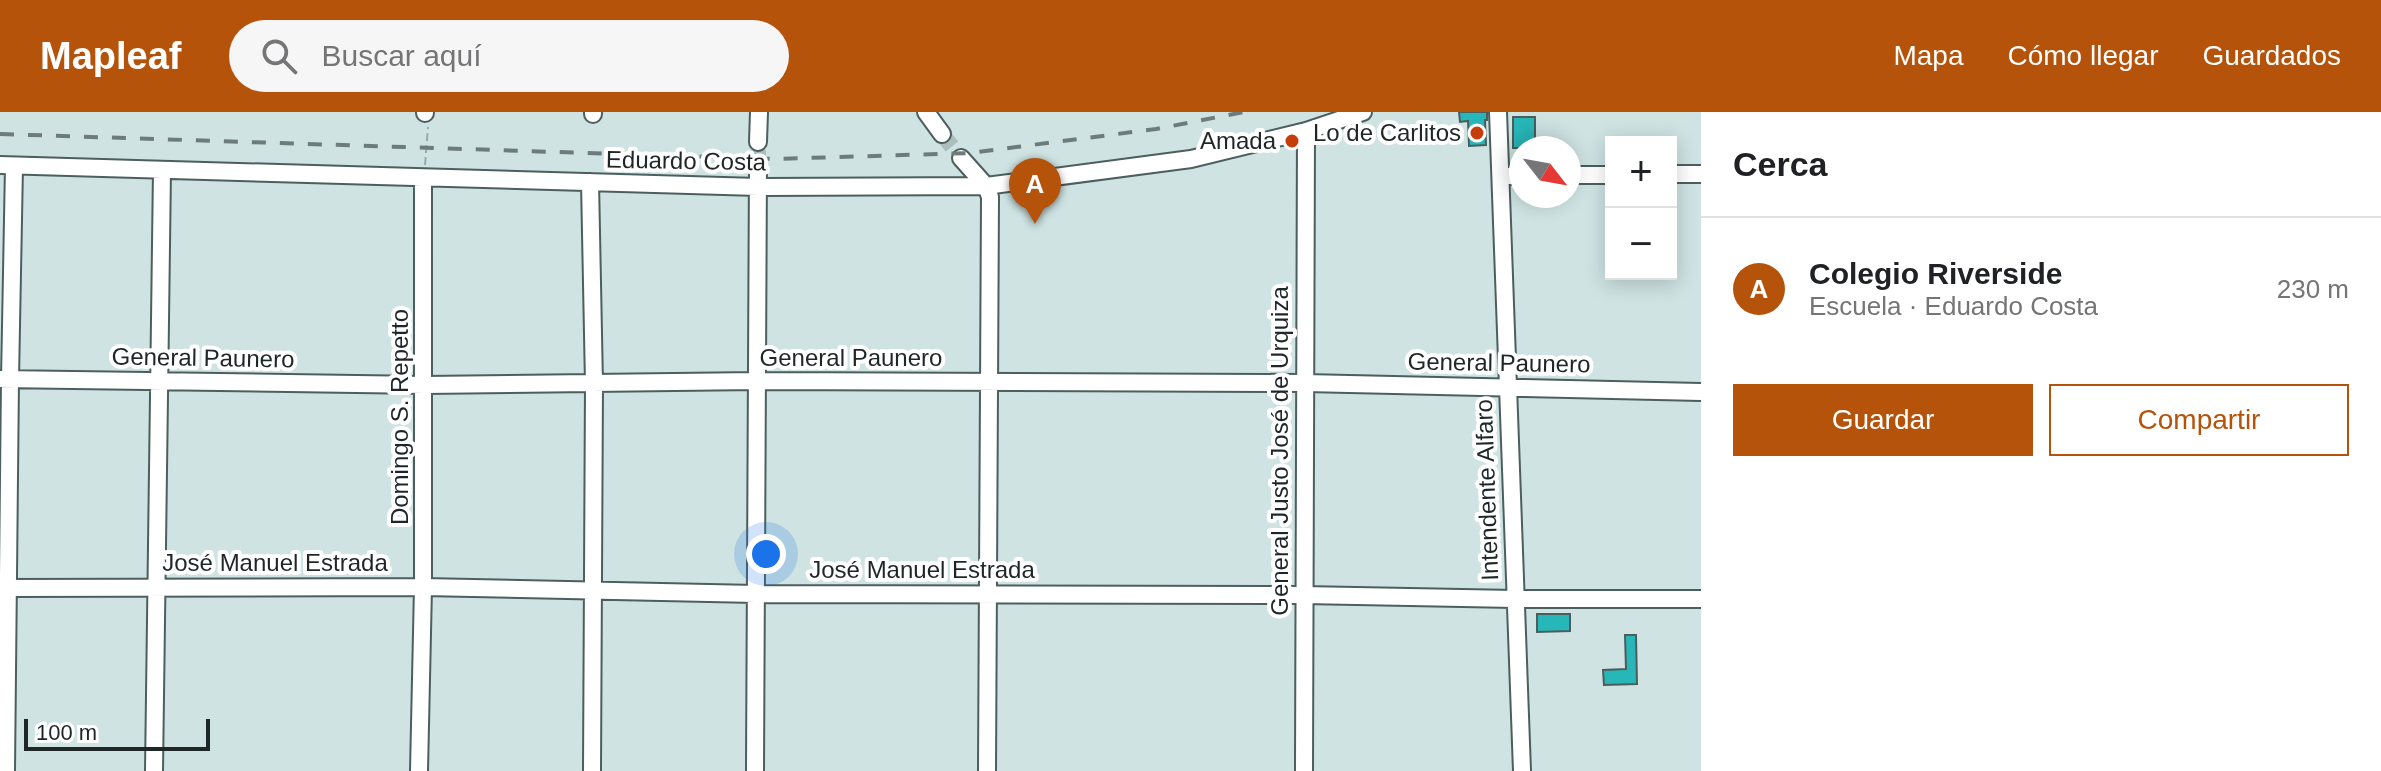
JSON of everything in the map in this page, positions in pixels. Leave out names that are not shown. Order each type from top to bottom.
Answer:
[{"type":"street","points":[[758,142],[759,112]]},
{"type":"street","points":[[927,113],[946,112]]},
{"type":"street","name":"Eduardo Costa","points":[[7,166],[758,187],[986,186],[1191,159],[1306,131],[1363,112]]},
{"type":"street","name":"Intendente Alfaro","points":[[1498,112],[1522,771]]},
{"type":"street","points":[[927,113],[942,134]]},
{"type":"street","name":"General Justo José de Urquiza","points":[[1304,771],[1306,131]]},
{"type":"street","points":[[961,158],[986,186],[990,197],[987,771]]},
{"type":"street","points":[[0,771],[8,771],[4,588],[7,166]]},
{"type":"street","points":[[755,771],[758,166]]},
{"type":"street","points":[[154,771],[162,170]]},
{"type":"street","points":[[1677,174],[1701,174]]},
{"type":"street","points":[[1581,175],[1605,175]]},
{"type":"street","points":[[1501,176],[1509,176]]},
{"type":"street","name":"Domingo S. Repetto","points":[[419,771],[425,385],[423,178]]},
{"type":"street","points":[[590,182],[594,384],[592,771]]},
{"type":"street","name":"General Paunero","points":[[5,379],[425,385],[757,381],[1305,383],[1701,392]]},
{"type":"street","name":"José Manuel Estrada","points":[[4,588],[423,587],[756,594],[1701,599]]},
{"type":"path","points":[[423,178],[428,116],[425,113]]},
{"type":"building","name":"Lo de Carlitos","points":[[1459,112],[1487,112],[1486,145],[1469,146],[1468,121],[1460,122]]},
{"type":"building","points":[[1513,117],[1535,117],[1535,136],[1513,136]]},
{"type":"building","points":[[1537,614],[1570,614],[1570,631],[1537,632]]},
{"type":"building","points":[[1625,635],[1636,635],[1637,684],[1604,685],[1603,670],[1626,669]]},
{"type":"tunnel","points":[[942,134],[961,158]]},
{"type":"tunnel","points":[[758,142],[758,166]]},
{"type":"railway","points":[[0,134],[774,159],[970,153],[1156,129],[1244,112]]},
{"type":"place","name":"Lo de Carlitos","points":[[1477,133]]},
{"type":"place","name":"Amada","points":[[1292,141]]},
{"type":"place","name":"Colegio Riverside","points":[[1035,224]]}]
